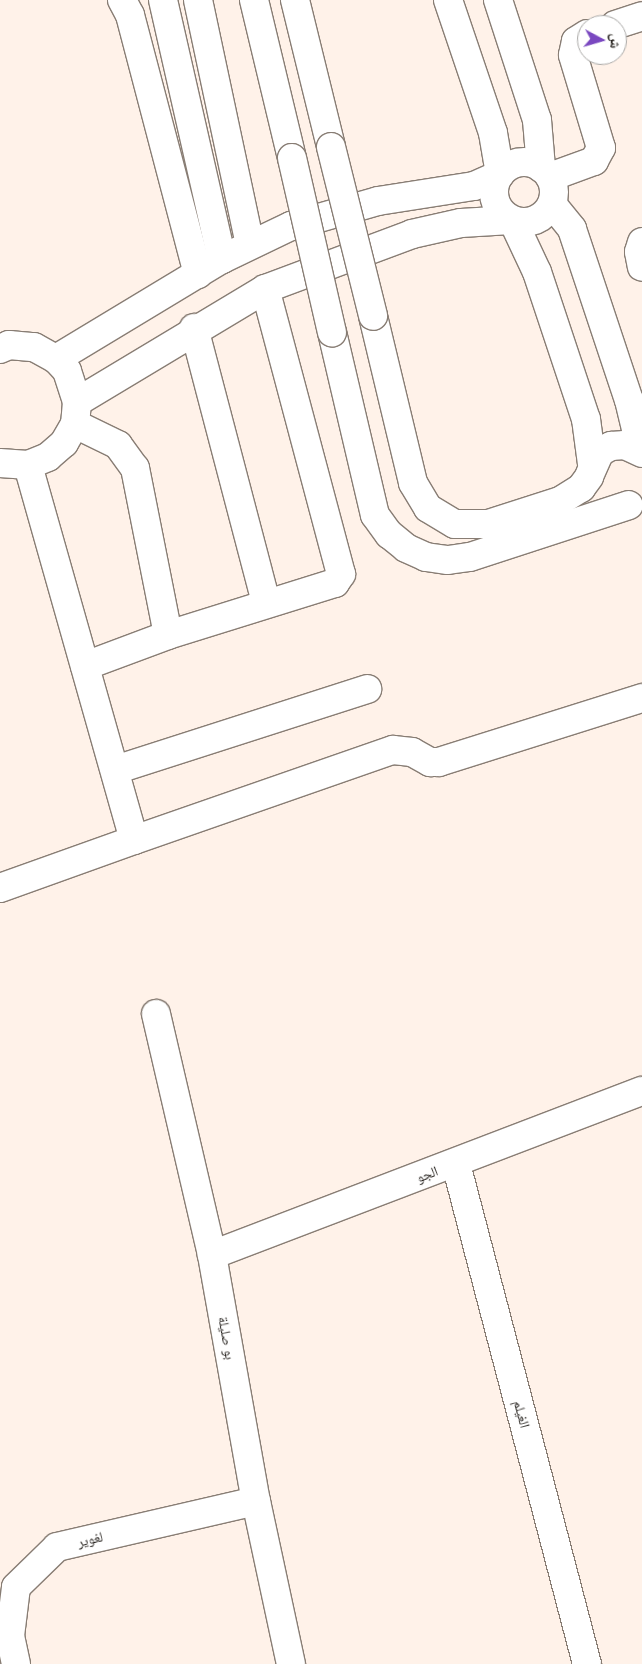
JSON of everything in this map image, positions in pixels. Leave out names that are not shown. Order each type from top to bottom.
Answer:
[{"type":"street","points":[[122,0],[130,15],[198,274]]},
{"type":"street","points":[[163,0],[222,259]]},
{"type":"street","points":[[198,0],[250,245]]},
{"type":"street","points":[[254,0],[375,514],[388,534],[406,548],[434,558],[470,557],[635,500]]},
{"type":"street","points":[[295,0],[413,482],[428,508],[455,524],[488,524],[560,501],[581,488],[600,452],[611,446],[625,445],[641,452]]},
{"type":"street","points":[[448,0],[493,133],[499,174],[494,197],[500,210],[512,220],[537,272],[590,432],[591,470],[594,490],[602,500],[615,506],[635,500]]},
{"type":"street","points":[[0,463],[28,465],[48,458],[64,443],[76,413],[194,328],[265,289],[412,234],[461,223],[512,220],[528,222],[542,216],[552,204],[554,190],[546,172],[537,120],[498,0]]},
{"type":"street","points":[[627,21],[642,16]]},
{"type":"street","points":[[56,359],[222,259],[250,245],[334,212],[378,201],[449,192],[499,174],[519,162],[546,172],[594,161],[601,148],[573,56],[577,40]]},
{"type":"street","points":[[552,204],[572,229],[629,400],[641,452]]},
{"type":"street","points":[[642,242],[639,252],[642,267]]},
{"type":"street","points":[[85,666],[168,635],[266,603],[336,583],[341,574],[265,289]]},
{"type":"street","points":[[194,328],[266,603]]},
{"type":"street","points":[[0,349],[9,346],[34,347],[56,359],[67,371],[76,413],[118,445],[135,468],[168,635]]},
{"type":"street","points":[[28,465],[134,840]]},
{"type":"street","points":[[115,770],[367,689]]},
{"type":"street","points":[[0,888],[394,750],[412,752],[430,762],[440,762],[642,698]]},
{"type":"street","name":"بو صليلة","points":[[156,1014],[212,1255],[256,1501],[291,1664]]},
{"type":"street","name":"الجو","points":[[212,1255],[642,1092]]},
{"type":"street","name":"الغيلم","points":[[456,1164],[587,1664]]},
{"type":"street","name":"لغوير","points":[[16,1664],[10,1636],[16,1587],[57,1547],[256,1501]]}]
